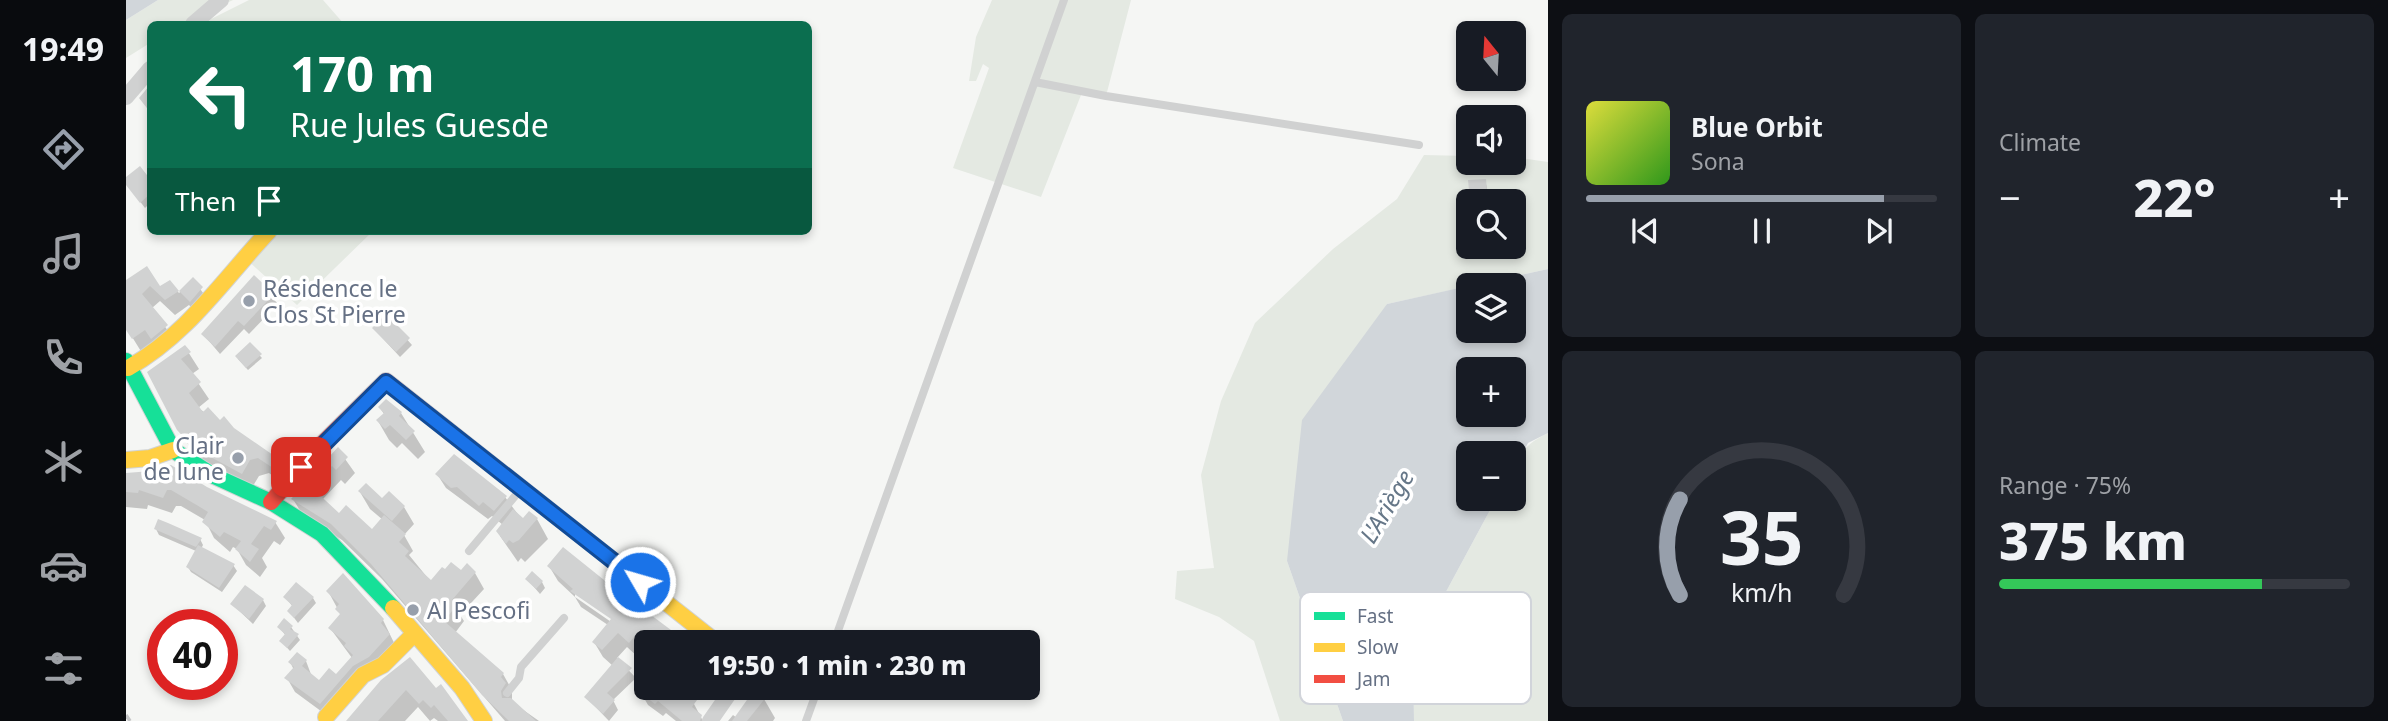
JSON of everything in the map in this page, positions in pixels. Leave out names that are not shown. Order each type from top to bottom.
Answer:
[{"type":"street","points":[[196,21],[221,0]]},
{"type":"street","points":[[126,97],[147,72]]},
{"type":"street","points":[[266,235],[243,257],[182,334],[127,365],[173,450],[212,475],[271,502],[322,534],[362,573],[485,717]]},
{"type":"street","points":[[271,502],[317,449],[386,382],[701,630]]},
{"type":"street","points":[[126,460],[150,458],[173,450]]},
{"type":"street","points":[[327,720],[363,675],[383,665],[414,634]]},
{"type":"street","points":[[710,721],[725,700]]},
{"type":"lane","points":[[838,630],[1064,0]]},
{"type":"lane","points":[[1035,82],[1106,96],[1419,145]]},
{"type":"lane","points":[[469,551],[522,488]]},
{"type":"lane","points":[[507,692],[519,678],[521,667],[564,618]]},
{"type":"lane","points":[[806,721],[814,700]]},
{"type":"shaded area","points":[[158,0],[233,0],[190,21],[147,21],[147,45],[126,58],[126,20]]},
{"type":"shaded area","points":[[249,0],[323,0],[341,21],[210,21]]},
{"type":"shaded area","points":[[992,0],[1131,0],[1106,96],[1081,95],[1041,197],[953,168],[989,68],[983,64],[976,81],[969,81],[976,37]]},
{"type":"shaded area","points":[[1424,155],[1456,156],[1456,175],[1526,175],[1526,159],[1548,162],[1548,269],[1526,274],[1456,273],[1456,289],[1387,304],[1287,561],[1300,598],[1300,704],[1337,704],[1343,721],[1280,721],[1254,641],[1219,617],[1175,599],[1177,571],[1214,568],[1201,475],[1221,401],[1255,323],[1333,249],[1397,199]]},
{"type":"shaded area","points":[[269,235],[369,235],[297,305],[245,258]]},
{"type":"shaded area","points":[[1548,433],[1548,721],[1414,721],[1414,704],[1531,704],[1531,592],[1446,592],[1490,511],[1526,511],[1526,448]]},
{"type":"water","points":[[126,0],[158,0],[126,20]]},
{"type":"water","name":"L'Ariège","points":[[1548,269],[1548,433],[1526,447],[1526,441],[1456,441],[1456,511],[1490,511],[1446,592],[1300,592],[1300,598],[1287,561],[1302,420],[1387,304],[1456,289],[1456,343],[1526,343],[1526,274]]},
{"type":"water","points":[[1337,704],[1414,704],[1414,721],[1343,721]]},
{"type":"building","points":[[147,89],[147,108],[139,98]]},
{"type":"building","points":[[140,166],[147,175],[147,197],[140,203],[126,185],[126,177]]},
{"type":"building","points":[[1486,179],[1487,189],[1469,189],[1468,180]]},
{"type":"building","points":[[147,266],[160,286],[170,280],[179,291],[165,300],[150,286],[142,294],[168,325],[151,339],[145,330],[132,339],[126,330],[126,280]]},
{"type":"building","name":"Résidence le Clos St Pierre","points":[[254,275],[274,294],[244,326],[238,321],[215,347],[201,334]]},
{"type":"building","points":[[193,277],[203,287],[190,302],[179,291]]},
{"type":"building","points":[[386,314],[410,338],[396,352],[372,328]]},
{"type":"building","points":[[250,342],[262,354],[246,368],[235,356]]},
{"type":"building","points":[[185,345],[191,352],[181,359],[201,382],[189,393],[203,412],[208,407],[220,420],[224,416],[234,428],[286,464],[279,472],[258,458],[250,460],[242,474],[194,448],[177,430],[147,372]]},
{"type":"building","points":[[386,399],[402,412],[399,416],[415,431],[406,440],[390,425],[385,429],[376,420],[384,413],[378,407]]},
{"type":"building","points":[[338,447],[348,457],[336,470],[332,466],[311,487],[339,513],[346,505],[372,529],[384,515],[406,534],[399,542],[409,551],[405,556],[431,580],[442,567],[445,569],[451,562],[461,570],[467,563],[476,572],[452,600],[457,605],[444,621],[504,673],[501,677],[506,683],[501,691],[502,698],[511,698],[536,721],[509,721],[482,695],[371,564],[331,524],[291,499]]},
{"type":"building","points":[[454,454],[507,496],[494,511],[483,502],[479,506],[457,487],[451,488],[435,474]]},
{"type":"building","points":[[171,465],[207,487],[277,521],[271,530],[264,526],[251,544],[259,549],[250,562],[235,549],[241,541],[224,532],[220,537],[202,522],[208,512],[171,490],[167,490],[163,498],[139,490],[138,493],[126,492],[126,473],[151,471]]},
{"type":"building","points":[[366,483],[382,498],[389,491],[405,506],[392,521],[358,491]]},
{"type":"building","points":[[513,509],[523,518],[529,511],[538,518],[519,540],[513,543],[509,540],[506,544],[496,531]]},
{"type":"building","points":[[158,519],[202,538],[196,547],[154,529]]},
{"type":"building","points":[[198,545],[235,564],[219,588],[186,567]]},
{"type":"building","points":[[563,547],[624,596],[640,614],[643,609],[671,630],[634,630],[634,637],[629,643],[618,633],[602,650],[592,642],[611,619],[570,591],[573,589],[547,566]]},
{"type":"building","points":[[532,571],[543,581],[536,589],[525,579]]},
{"type":"building","points":[[343,573],[384,619],[381,623],[390,634],[369,657],[353,666],[320,704],[284,678],[294,667],[288,662],[297,652],[307,660],[302,666],[319,680],[329,668],[336,674],[353,655],[344,646],[346,643],[328,628],[340,614],[335,609],[339,604],[326,591]]},
{"type":"building","points":[[296,582],[314,597],[294,618],[287,611],[292,605],[283,597]]},
{"type":"building","points":[[245,585],[264,599],[249,619],[230,604]]},
{"type":"building","points":[[284,618],[293,626],[290,629],[299,634],[287,648],[279,641],[285,634],[277,627]]},
{"type":"building","points":[[410,657],[436,688],[441,684],[468,721],[448,721],[434,705],[431,708],[423,700],[419,704],[406,690],[378,721],[346,721],[381,680]]},
{"type":"building","points":[[618,657],[632,668],[607,693],[615,700],[603,714],[584,697]]},
{"type":"building","points":[[650,700],[697,700],[692,707],[702,715],[700,721],[682,721],[658,701],[655,704]]},
{"type":"building","points":[[747,700],[764,700],[747,721],[732,721]]},
{"type":"railway","points":[[126,715],[130,721]]},
{"type":"traffic: fast","points":[[126,361],[173,450],[212,475],[271,502],[322,534],[393,608]]},
{"type":"traffic: slow","points":[[128,368],[149,355],[186,323],[265,235]]},
{"type":"traffic: slow","points":[[126,460],[150,458],[173,450]]},
{"type":"traffic: slow","points":[[635,578],[701,630]]},
{"type":"traffic: slow","points":[[393,608],[462,688],[484,721]]},
{"type":"traffic: slow","points":[[326,717],[363,675],[383,665],[414,634]]},
{"type":"traffic: jam","points":[[271,502],[317,449],[386,381],[635,578]]},
{"type":"place","name":"Résidence le Clos St Pierre","points":[[249,301]]},
{"type":"place","name":"Clair de lune","points":[[238,458]]},
{"type":"place","name":"Al Pescofi","points":[[413,610]]},
{"type":"route","points":[[301,467],[386,382],[640,582]]}]
